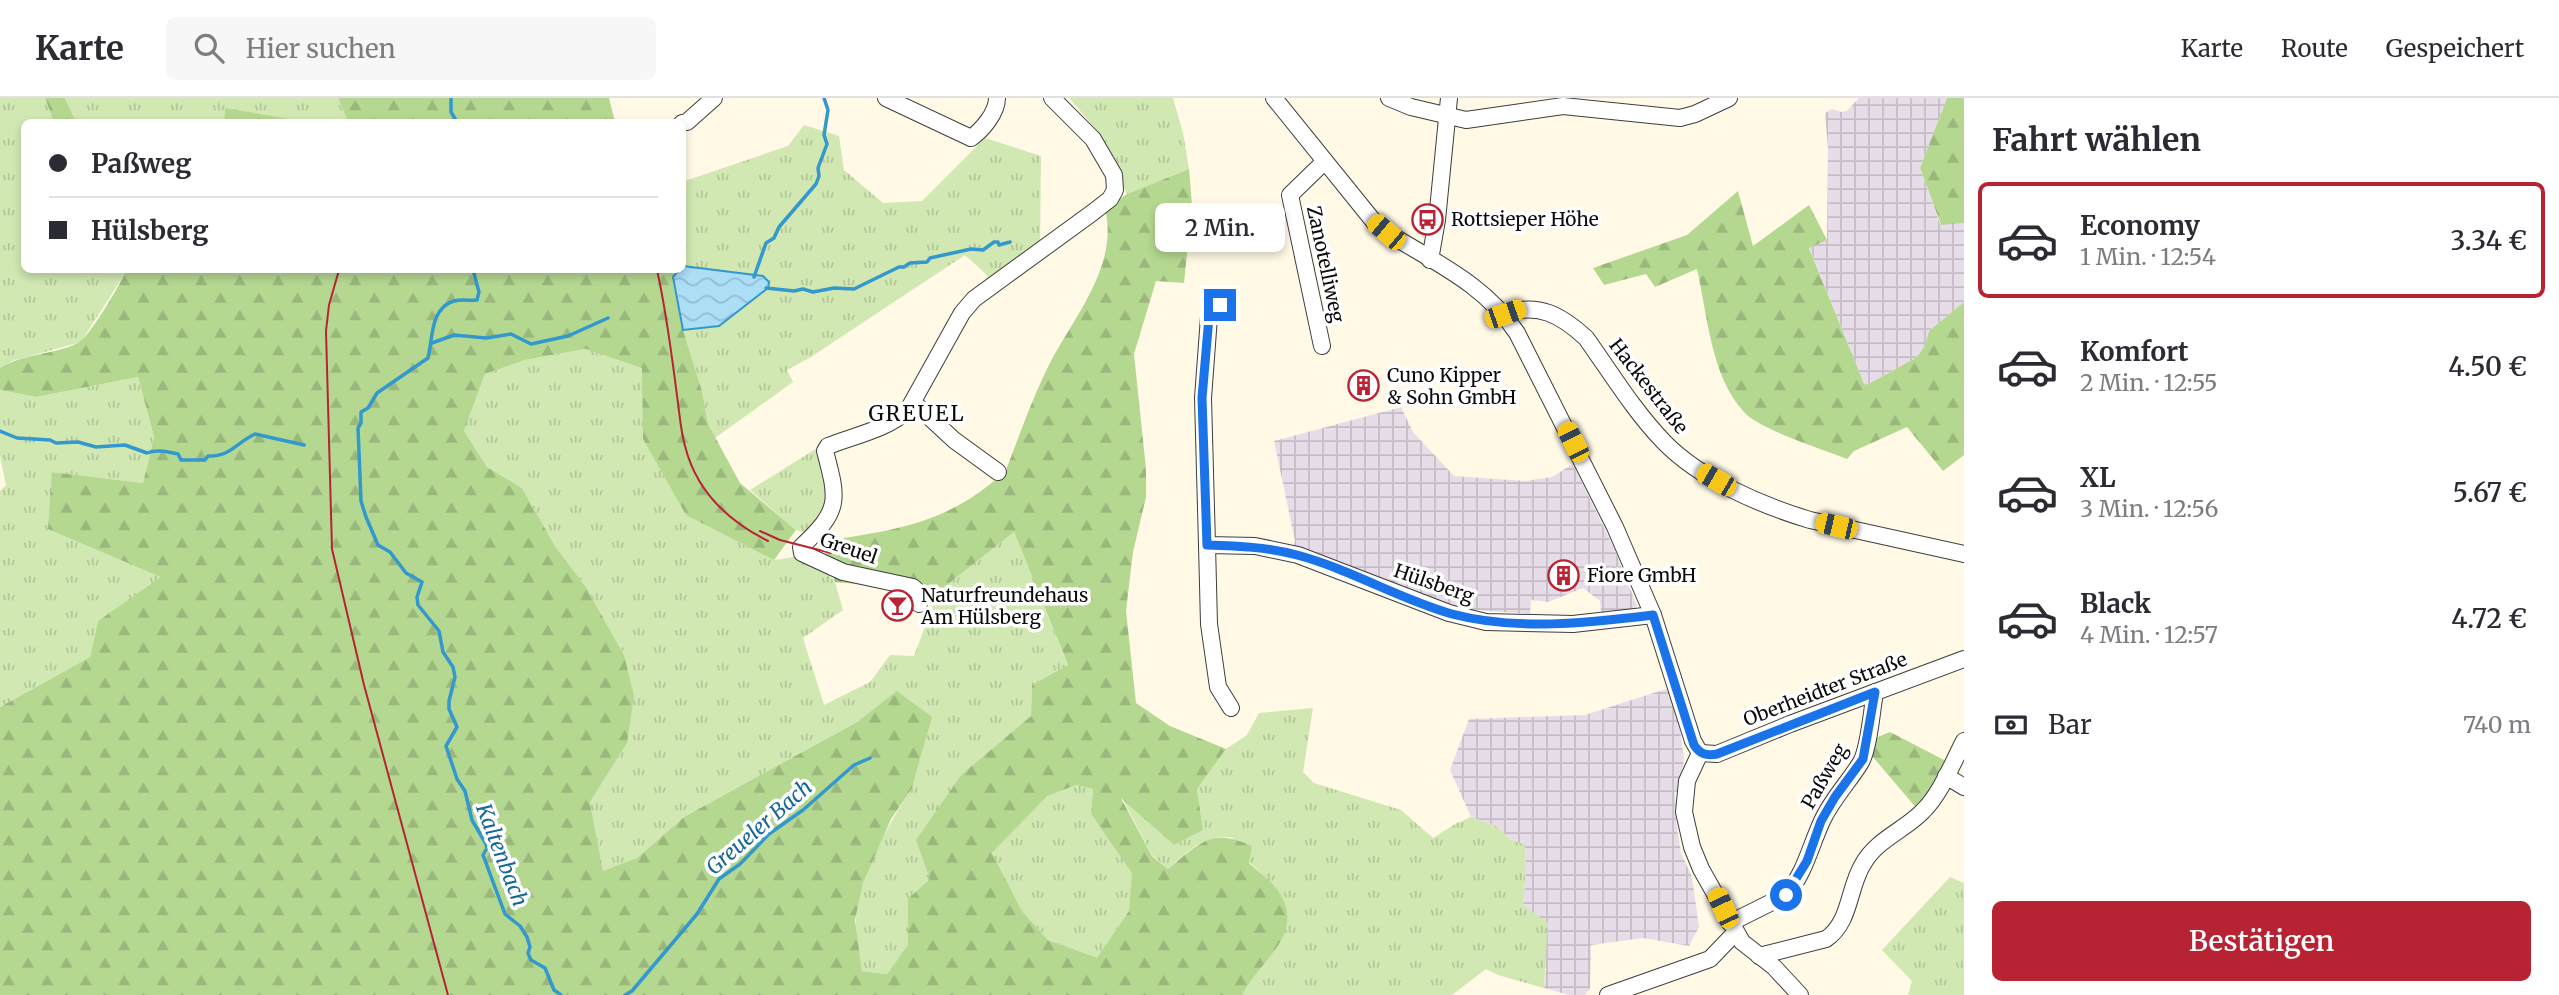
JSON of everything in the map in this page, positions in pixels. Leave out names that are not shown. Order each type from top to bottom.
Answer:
[{"type":"street","points":[[686,122],[714,98]]},
{"type":"street","points":[[886,98],[971,138],[981,131],[997,104],[997,98]]},
{"type":"street","name":"Greuel","points":[[919,604],[921,595],[913,587],[843,572],[802,553],[800,549],[823,525],[836,496],[825,451],[828,446],[902,416],[914,402],[962,313],[980,295],[1110,198],[1115,190],[1114,175],[1093,139],[1052,98]]},
{"type":"street","points":[[1274,98],[1375,223],[1478,289],[1505,314],[1517,333],[1600,495],[1653,615],[1694,745],[1700,753],[1687,781],[1684,812],[1692,847],[1701,869],[1732,928],[1749,950],[1774,967],[1800,995]]},
{"type":"street","points":[[1389,98],[1448,118],[1465,120],[1563,106],[1681,118],[1729,98]]},
{"type":"street","points":[[1430,260],[1449,98]]},
{"type":"street","name":"Zanotelliweg","points":[[1322,346],[1290,195],[1324,162]]},
{"type":"street","points":[[1230,294],[1209,317],[1202,398],[1209,624],[1218,687],[1231,708]]},
{"type":"street","name":"Hackestraße","points":[[1505,314],[1521,308],[1539,309],[1576,329],[1586,338],[1662,440],[1685,461],[1716,480],[1791,515],[1964,554]]},
{"type":"street","points":[[914,402],[954,440],[998,472]]},
{"type":"street","name":"Hülsberg","points":[[1207,545],[1255,546],[1298,555],[1449,613],[1486,622],[1573,624],[1653,615]]},
{"type":"street","name":"Oberheidter Straße","points":[[1700,753],[1717,754],[1964,659]]},
{"type":"street","name":"Paßweg","points":[[1608,995],[1710,959],[1732,928],[1786,895],[1807,861],[1821,821],[1863,759],[1875,692]]},
{"type":"street","points":[[1759,956],[1826,939],[1835,933],[1863,864],[1876,847],[1926,809],[1964,741]]},
{"type":"street","points":[[1946,776],[1964,787]]},
{"type":"shaded area","points":[[1859,98],[1947,98],[1920,168],[1940,224],[1964,223],[1964,302],[1929,331],[1925,345],[1917,357],[1865,386],[1809,247],[1827,240],[1828,149],[1825,113],[1832,109],[1847,111]]},
{"type":"shaded area","points":[[1401,407],[1413,432],[1454,476],[1525,481],[1552,477],[1573,464],[1614,548],[1637,606],[1633,612],[1601,612],[1600,601],[1583,588],[1548,602],[1531,600],[1530,614],[1460,609],[1292,551],[1295,541],[1274,441]]},
{"type":"shaded area","points":[[1669,688],[1684,758],[1680,791],[1675,792],[1676,821],[1681,853],[1692,877],[1699,927],[1689,946],[1643,938],[1591,945],[1590,988],[1585,995],[1569,995],[1544,988],[1546,966],[1523,905],[1525,846],[1511,840],[1496,826],[1471,817],[1450,770],[1469,719],[1585,715]]},
{"type":"green space","points":[[0,98],[45,98],[53,119],[21,119],[21,273],[125,273],[81,342],[12,361],[0,368]]},
{"type":"green space","points":[[45,98],[65,98],[75,119],[53,119]]},
{"type":"green space","points":[[65,98],[338,98],[347,119],[288,119],[225,109],[224,119],[75,119]]},
{"type":"green space","points":[[338,98],[609,98],[614,119],[347,119]]},
{"type":"green space","points":[[1069,98],[1173,98],[1189,169],[1127,194],[1093,126]]},
{"type":"green space","points":[[1947,98],[1964,98],[1964,223],[1941,225],[1920,168]]},
{"type":"green space","points":[[225,108],[289,119],[224,119]]},
{"type":"green space","points":[[804,125],[839,136],[844,170],[883,203],[922,201],[985,138],[1041,156],[1040,243],[972,296],[988,276],[965,255],[811,357],[787,370],[793,382],[715,438],[708,424],[702,391],[683,330],[711,327],[763,276],[686,266],[686,181],[788,146]]},
{"type":"green space","points":[[1189,169],[1192,205],[1184,283],[1156,281],[1134,354],[1146,469],[1146,497],[1133,552],[1126,611],[1136,703],[1170,726],[1226,749],[1197,789],[1203,830],[1174,845],[1121,798],[1152,856],[1168,869],[1198,845],[1215,838],[1238,840],[1252,846],[1249,863],[1277,889],[1285,905],[1287,919],[1285,933],[1278,945],[1242,995],[0,995],[0,707],[90,657],[98,621],[161,577],[48,529],[52,472],[143,483],[154,437],[138,377],[36,397],[0,390],[0,368],[19,359],[78,343],[97,321],[124,273],[677,273],[673,278],[683,330],[702,391],[708,424],[740,483],[796,530],[774,560],[686,515],[643,439],[642,368],[586,349],[525,360],[485,374],[464,431],[487,467],[522,488],[555,546],[586,587],[624,655],[634,696],[627,743],[590,802],[603,871],[637,858],[684,817],[857,722],[897,691],[932,717],[911,790],[891,819],[863,883],[855,920],[862,971],[887,974],[908,945],[908,899],[930,879],[916,840],[962,774],[1031,716],[1032,685],[1068,665],[1014,532],[938,592],[835,582],[822,541],[920,522],[964,502],[1006,470],[1044,374],[1082,308],[1100,269],[1106,250],[1108,229],[1105,209],[1127,194]],"holes":[[[1076,785],[1093,789],[1091,814],[1132,873],[1129,911],[1097,958],[1048,940],[1022,911],[992,853],[1047,796]]]},
{"type":"green space","points":[[1738,191],[1753,246],[1809,205],[1827,240],[1809,248],[1865,386],[1917,357],[1925,345],[1929,331],[1964,302],[1964,455],[1943,471],[1907,427],[1854,451],[1847,459],[1763,426],[1744,412],[1724,381],[1712,344],[1697,269],[1655,287],[1646,274],[1604,285],[1593,268],[1687,235]]},
{"type":"green space","points":[[587,349],[643,368],[774,560],[795,557],[827,573],[835,582],[843,610],[803,638],[824,705],[870,682],[890,655],[914,656],[938,592],[1014,532],[1068,666],[1032,685],[1031,716],[962,774],[930,879],[909,899],[909,945],[887,974],[862,971],[856,921],[857,906],[867,871],[893,818],[911,790],[897,692],[857,722],[684,817],[637,858],[603,872],[590,802],[627,742],[624,655],[586,587],[555,546],[522,488],[487,467],[464,431],[485,374],[525,360]]},
{"type":"green space","points":[[138,377],[154,437],[143,483],[52,472],[162,577],[98,621],[90,657],[0,707],[0,491],[6,485],[0,456],[0,390],[36,397]]},
{"type":"green space","points":[[822,445],[831,497],[809,534],[796,530],[750,490]]},
{"type":"green space","points":[[1313,708],[1303,772],[1314,783],[1401,810],[1433,838],[1471,817],[1496,826],[1511,840],[1525,845],[1523,905],[1548,923],[1544,988],[1486,969],[1452,995],[1242,995],[1276,887],[1249,862],[1232,837],[1204,841],[1168,869],[1152,855],[1121,796],[1174,845],[1203,830],[1197,789],[1226,749],[1247,735],[1259,713]]},
{"type":"green space","points":[[1890,732],[1948,762],[1918,810],[1872,756],[1870,740]]},
{"type":"green space","points":[[1076,785],[1093,789],[1091,814],[1133,873],[1129,911],[1097,959],[1048,940],[1022,911],[992,853],[1046,796]]},
{"type":"green space","points":[[1950,877],[1964,883],[1964,995],[1908,995],[1912,981],[1882,950]]},
{"type":"water","points":[[686,266],[763,276],[769,282],[768,288],[719,326],[683,330],[673,277],[676,273],[686,273]]},
{"type":"waterway","name":"Kaltenbach","points":[[451,98],[451,112],[455,119]]},
{"type":"waterway","points":[[754,277],[766,243],[774,238],[779,227],[816,184],[818,168],[827,144],[824,135],[828,110],[824,98]]},
{"type":"waterway","points":[[766,288],[794,291],[803,289],[813,292],[834,288],[854,289],[910,263],[927,262],[930,258],[971,249],[983,250],[994,242],[999,245],[1010,242]]},
{"type":"waterway","name":"Kaltenbach","points":[[474,273],[479,292],[477,300],[460,300],[446,305],[434,325],[428,358],[377,393],[368,408],[361,412],[358,428],[361,501],[378,545],[390,552],[406,573],[422,582],[417,597],[418,605],[439,631],[443,652],[453,667],[455,677],[449,709],[457,727],[446,746],[457,779],[465,791],[472,820],[486,844],[483,855],[505,914],[520,926],[527,937],[531,960],[545,968],[554,990],[561,995]]},
{"type":"waterway","points":[[432,343],[454,335],[486,338],[511,334],[531,344],[568,336],[608,318]]},
{"type":"waterway","points":[[0,431],[17,438],[50,440],[56,443],[78,442],[96,447],[125,445],[147,453],[158,451],[178,454],[181,460],[205,460],[208,456],[223,454],[255,434],[304,445]]},
{"type":"waterway","name":"Greueler Bach","points":[[625,995],[632,991],[697,914],[719,879],[740,864],[769,834],[803,810],[854,765],[870,758]]},
{"type":"tram line","points":[[338,273],[329,305],[326,331],[332,549],[364,685],[448,995]]},
{"type":"tram line","points":[[658,273],[682,430],[690,462],[706,490],[727,514],[768,541]]},
{"type":"tram line","points":[[760,531],[780,540],[831,553]]},
{"type":"place","name":"Rottsieper Höhe","points":[[1428,219]]},
{"type":"place","name":"Cuno Kipper & Sohn GmbH","points":[[1364,386]]},
{"type":"place","name":"Fiore GmbH","points":[[1564,575]]},
{"type":"place","name":"Naturfreundehaus Am Hülsberg","points":[[898,606]]},
{"type":"district","name":"GREUEL","points":[[917,413]]},
{"type":"route","points":[[1220,305],[1209,317],[1202,398],[1207,545],[1255,546],[1298,555],[1449,613],[1486,622],[1573,624],[1653,615],[1694,745],[1705,755],[1717,754],[1875,692],[1863,759],[1821,821],[1807,861],[1786,895]]}]
